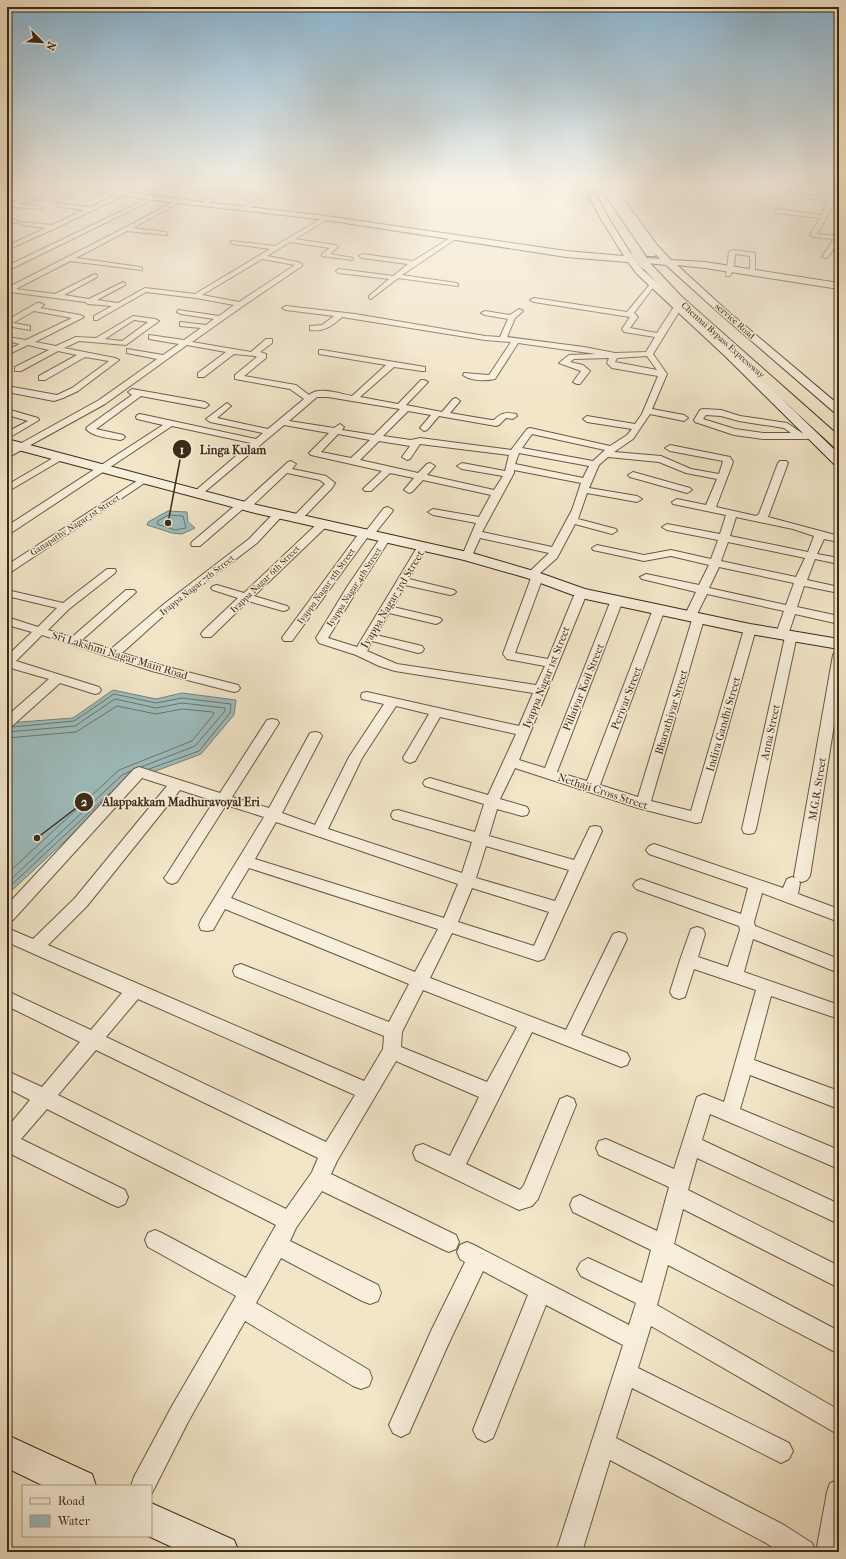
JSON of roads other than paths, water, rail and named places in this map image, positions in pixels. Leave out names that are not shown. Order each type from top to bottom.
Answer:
[{"type":"highway","name":"Chennai Bypass Expressway","points":[[648,259],[664,263],[692,297],[821,412]]},
{"type":"highway","name":"Chennai Bypass Expressway","points":[[648,259],[678,299],[839,444]]},
{"type":"street","points":[[7,269],[28,259]]},
{"type":"street","points":[[8,291],[69,259],[140,269]]},
{"type":"street","points":[[196,296],[258,259]]},
{"type":"street","points":[[7,455],[14,445],[102,402],[240,304],[300,265],[270,259]]},
{"type":"street","points":[[382,259],[414,263]]},
{"type":"street","points":[[371,298],[421,259]]},
{"type":"street","points":[[635,259],[640,272],[815,436],[839,461]]},
{"type":"street","points":[[646,259],[664,263],[730,271],[753,271],[839,286]]},
{"type":"street","name":"service Road","points":[[661,259],[664,263],[839,411]]},
{"type":"street","points":[[730,271],[731,259]]},
{"type":"street","points":[[753,259],[753,271]]},
{"type":"street","points":[[339,271],[456,285]]},
{"type":"street","points":[[57,296],[95,276]]},
{"type":"street","points":[[67,314],[123,284]]},
{"type":"street","points":[[630,314],[653,284]]},
{"type":"street","points":[[97,318],[147,289],[240,304]]},
{"type":"street","points":[[8,291],[119,305]]},
{"type":"street","points":[[534,300],[630,314],[634,317],[626,329],[627,330],[659,336]]},
{"type":"street","points":[[7,323],[50,301]]},
{"type":"street","points":[[649,354],[678,307]]},
{"type":"street","points":[[286,308],[340,314],[485,338],[584,349],[614,354]]},
{"type":"street","points":[[7,353],[80,317],[33,309]]},
{"type":"street","points":[[503,339],[512,317],[519,311]]},
{"type":"street","points":[[181,312],[220,318]]},
{"type":"street","points":[[485,313],[512,317]]},
{"type":"street","points":[[313,328],[326,328],[340,314]]},
{"type":"street","points":[[18,369],[77,339],[93,341],[98,340],[123,344],[155,321],[133,318],[98,340]]},
{"type":"street","points":[[7,323],[27,328]]},
{"type":"street","points":[[183,324],[207,327]]},
{"type":"street","points":[[152,337],[263,356],[238,377],[293,387],[303,395],[310,398]]},
{"type":"street","points":[[7,339],[114,360],[114,362],[92,376],[76,389],[59,397],[54,398],[7,389]]},
{"type":"street","points":[[253,354],[269,341]]},
{"type":"street","points":[[466,375],[484,378],[492,377],[516,341]]},
{"type":"street","points":[[130,351],[164,358]]},
{"type":"street","points":[[201,375],[232,351]]},
{"type":"street","points":[[322,352],[422,369]]},
{"type":"street","points":[[42,378],[84,354]]},
{"type":"street","points":[[614,354],[611,363],[615,366],[663,374]]},
{"type":"street","points":[[577,382],[585,372],[585,369],[564,364],[564,362],[576,356],[649,354]]},
{"type":"street","points":[[649,354],[663,374]]},
{"type":"street","points":[[353,398],[392,364]]},
{"type":"street","points":[[552,663],[511,656],[509,654],[534,576],[553,556],[571,520],[595,464],[609,451],[630,437],[638,427],[647,411],[663,374]]},
{"type":"street","points":[[353,462],[403,408],[424,382]]},
{"type":"street","points":[[119,389],[205,405]]},
{"type":"street","points":[[120,437],[90,430],[140,393]]},
{"type":"street","points":[[198,494],[315,394],[324,393],[441,414],[472,416],[494,423],[498,422],[504,415],[513,416]]},
{"type":"street","points":[[424,428],[456,401]]},
{"type":"street","points":[[370,413],[380,403]]},
{"type":"street","points":[[226,406],[210,419],[270,432]]},
{"type":"street","points":[[647,411],[684,418]]},
{"type":"street","points":[[7,412],[35,420],[7,436]]},
{"type":"street","points":[[800,436],[787,426],[739,418],[721,413],[703,412],[698,420],[734,432],[763,436],[800,436],[815,436]]},
{"type":"street","points":[[461,430],[472,416]]},
{"type":"street","points":[[140,417],[258,442]]},
{"type":"street","points":[[587,419],[638,427]]},
{"type":"street","points":[[282,422],[339,428],[376,438],[411,443],[417,442],[514,451],[595,464]]},
{"type":"street","points":[[7,531],[170,424]]},
{"type":"street","points":[[339,428],[314,453],[498,494]]},
{"type":"street","points":[[467,556],[482,521],[498,494],[509,470],[514,451],[530,431],[609,451],[661,459],[693,472],[722,477]]},
{"type":"street","points":[[407,457],[417,442]]},
{"type":"street","points":[[661,459],[668,454],[668,444],[727,459],[728,462],[710,509]]},
{"type":"street","points":[[14,445],[244,506],[385,539],[467,556],[534,576],[581,593],[659,609],[694,618],[839,644]]},
{"type":"street","points":[[7,489],[60,457]]},
{"type":"street","points":[[196,544],[244,506],[293,462]]},
{"type":"street","points":[[760,518],[763,516],[783,464]]},
{"type":"street","points":[[409,490],[430,466]]},
{"type":"street","points":[[462,466],[509,470],[585,485],[634,502],[653,480]]},
{"type":"street","points":[[285,470],[323,478],[330,483],[329,486],[297,518]]},
{"type":"street","points":[[368,489],[388,470]]},
{"type":"street","points":[[633,475],[687,490]]},
{"type":"street","name":"Ganapathy Nagar 1st Street","points":[[7,570],[143,480]]},
{"type":"street","points":[[677,502],[760,518],[839,539]]},
{"type":"street","name":"Iyappa Nagar 5th Street","points":[[288,638],[366,534],[388,510]]},
{"type":"street","points":[[433,512],[482,521]]},
{"type":"street","name":"Bharathiyar Street","points":[[643,804],[694,618],[715,564],[732,513]]},
{"type":"street","name":"Iyappa Nagar 7th Street","points":[[113,654],[168,606],[252,541],[279,514]]},
{"type":"street","points":[[571,520],[612,531]]},
{"type":"street","name":"Iyappa Nagar 6th Street","points":[[207,634],[323,524]]},
{"type":"street","points":[[667,527],[839,561]]},
{"type":"street","points":[[476,534],[555,551]]},
{"type":"street","name":"Anna Street","points":[[749,829],[790,609],[820,535]]},
{"type":"street","name":"Iyappa Nagar 4th Street","points":[[360,652],[326,642],[322,638],[353,587],[385,539]]},
{"type":"street","name":"Iyappa Nagar 3rd Street","points":[[360,652],[423,546]]},
{"type":"street","points":[[597,548],[644,558],[652,557],[661,553],[671,553],[715,564],[839,590]]},
{"type":"street","points":[[95,690],[7,663],[65,607],[111,571]]},
{"type":"street","points":[[646,577],[839,620]]},
{"type":"street","points":[[403,581],[450,592]]},
{"type":"street","points":[[217,588],[283,608]]},
{"type":"street","points":[[74,641],[130,592]]},
{"type":"street","points":[[7,593],[65,607]]},
{"type":"street","name":"Iyappa Nagar 1st Street","points":[[144,1485],[180,1414],[277,1245],[289,1221],[319,1179],[330,1154],[367,1091],[392,1041],[419,981],[448,926],[467,881],[492,801],[511,762],[581,593]]},
{"type":"street","name":"Pillaiyar Koil Street","points":[[549,774],[617,600]]},
{"type":"street","points":[[386,609],[436,620]]},
{"type":"street","name":"Periyar Street","points":[[592,787],[659,609]]},
{"type":"street","name":"Sri Lakshmi Nagar Main Road","points":[[7,621],[156,668],[234,688]]},
{"type":"street","name":"Indira Gandhi Street","points":[[696,818],[750,629]]},
{"type":"street","points":[[369,637],[418,649]]},
{"type":"street","points":[[360,652],[395,667],[541,690]]},
{"type":"street","name":"M.G.R. Street","points":[[795,885],[839,655]]},
{"type":"street","points":[[7,723],[58,678]]},
{"type":"street","points":[[368,696],[524,731]]},
{"type":"street","points":[[319,832],[356,757],[392,702]]},
{"type":"street","points":[[410,758],[437,711]]},
{"type":"street","points":[[172,878],[272,723]]},
{"type":"street","points":[[207,925],[272,815],[315,736]]},
{"type":"street","name":"Nethaji Cross Street","points":[[511,762],[643,804],[696,818]]},
{"type":"street","points":[[7,916],[136,774],[142,773],[467,881],[560,909]]},
{"type":"street","points":[[430,783],[522,811]]},
{"type":"street","points":[[36,947],[81,902],[177,784]]},
{"type":"street","points":[[398,815],[480,840],[579,867]]},
{"type":"street","points":[[244,861],[538,954],[595,831]]},
{"type":"street","points":[[654,850],[757,885],[795,885],[839,916]]},
{"type":"street","points":[[641,885],[747,926],[839,966]]},
{"type":"street","points":[[734,976],[757,885]]},
{"type":"street","points":[[221,901],[419,981],[621,1059]]},
{"type":"street","points":[[678,992],[697,934]]},
{"type":"street","points":[[7,935],[367,1091]]},
{"type":"street","points":[[570,1039],[619,939]]},
{"type":"street","points":[[688,960],[839,1012]]},
{"type":"street","points":[[241,971],[392,1041],[491,1093]]},
{"type":"street","points":[[730,1113],[765,987]]},
{"type":"street","points":[[118,1197],[7,1142],[135,990]]},
{"type":"street","points":[[7,998],[330,1154]]},
{"type":"street","points":[[454,1168],[528,1023]]},
{"type":"street","points":[[744,1065],[839,1100]]},
{"type":"street","points":[[7,1079],[289,1221]]},
{"type":"street","points":[[569,1552],[647,1304],[691,1144],[704,1103],[839,1160]]},
{"type":"street","points":[[422,1153],[519,1200],[525,1199],[531,1192],[567,1105]]},
{"type":"street","points":[[691,1144],[839,1214]]},
{"type":"street","points":[[606,1148],[839,1277]]},
{"type":"street","points":[[319,1179],[464,1251],[540,1292],[636,1340]]},
{"type":"street","points":[[580,1205],[839,1343]]},
{"type":"street","points":[[155,1240],[246,1299],[361,1378]]},
{"type":"street","points":[[277,1245],[370,1293]]},
{"type":"street","points":[[401,1425],[440,1337],[464,1251]]},
{"type":"street","points":[[588,1270],[647,1304],[839,1423]]},
{"type":"street","points":[[485,1430],[540,1292]]},
{"type":"street","points":[[625,1373],[781,1451]]},
{"type":"street","points":[[603,1444],[755,1523],[802,1552]]},
{"type":"street","points":[[7,1451],[78,1485]]},
{"type":"street","points":[[829,1552],[839,1492]]},
{"type":"street","points":[[152,1520],[222,1552]]},
{"type":"water","points":[[168,511],[187,512],[188,522],[195,528],[182,534],[172,533],[147,525],[148,522]]},
{"type":"water","points":[[113,690],[156,699],[182,693],[236,700],[234,715],[201,754],[129,781],[7,895],[7,723],[73,718]]},
{"type":"place","name":"Linga Kulam","points":[[168,523]]},
{"type":"place","name":"Alappakkam Madhuravoyal Eri","points":[[37,838]]}]
